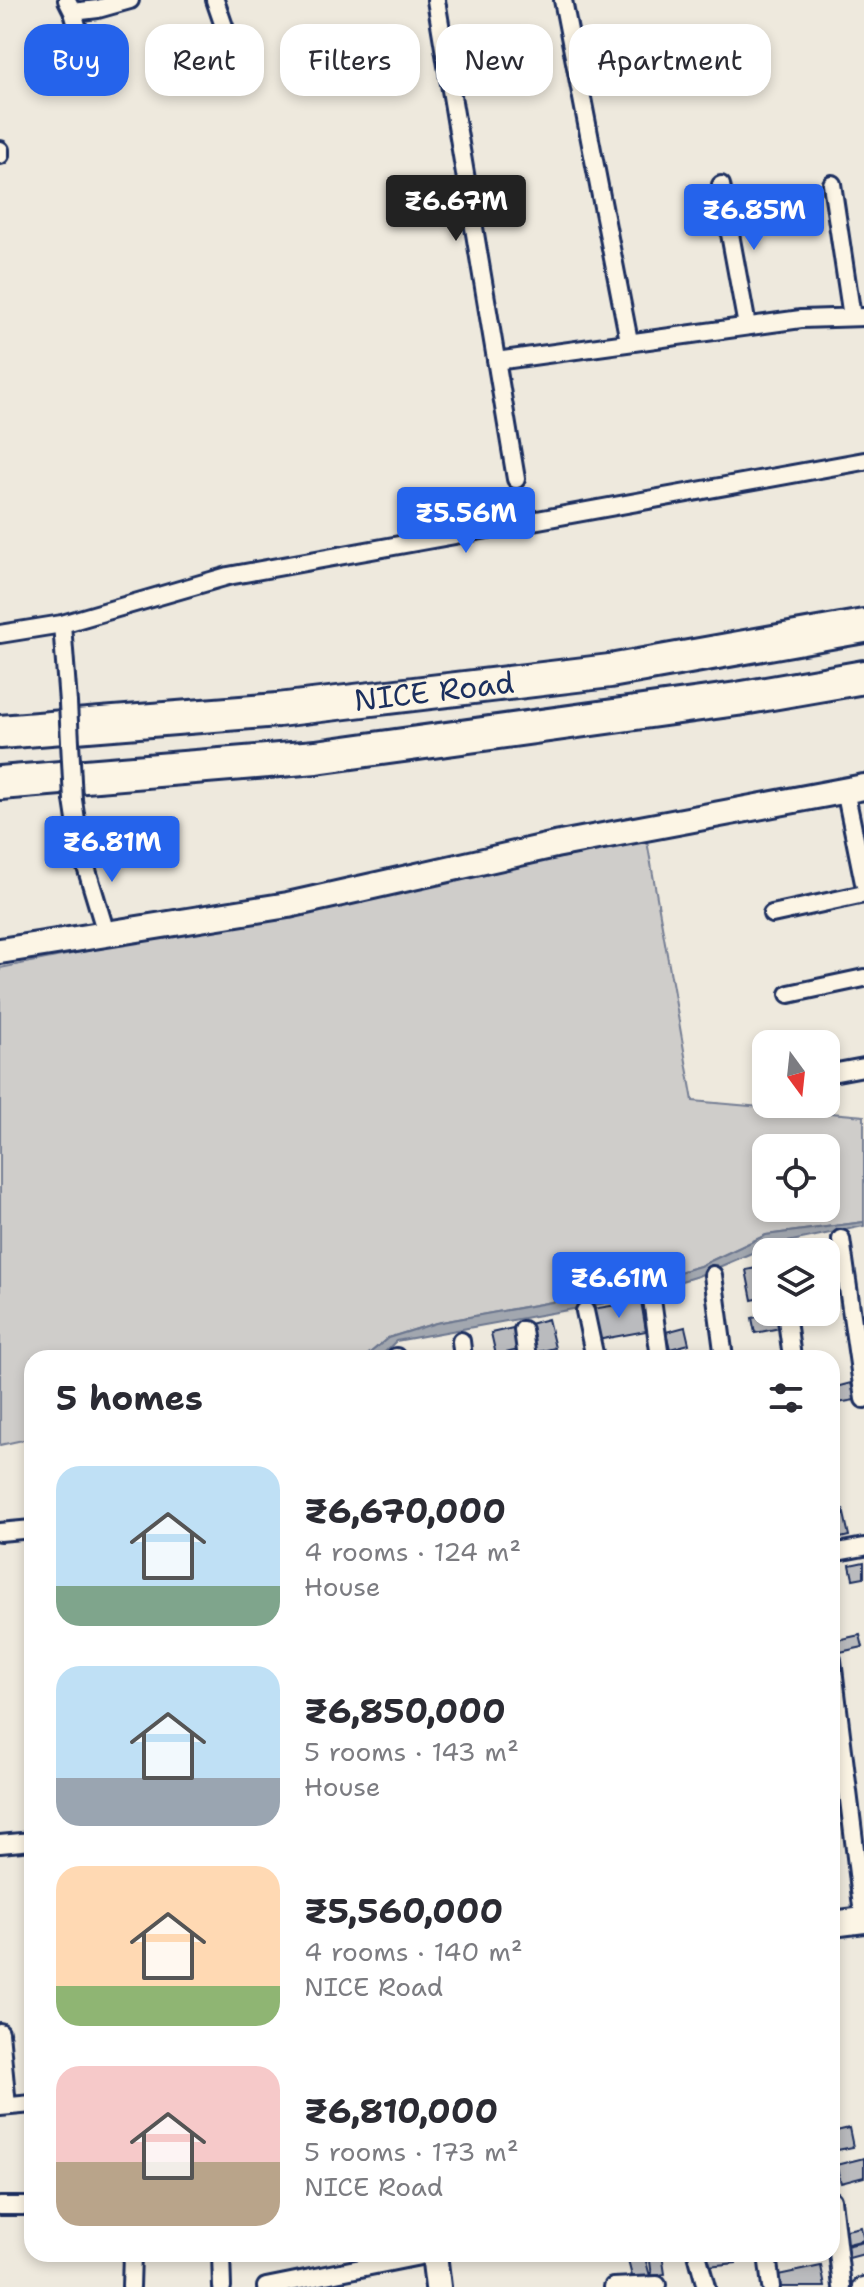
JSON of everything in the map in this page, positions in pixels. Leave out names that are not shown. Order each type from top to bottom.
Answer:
[{"type":"highway","name":"NICE Road","points":[[0,732],[278,710],[595,673],[864,626]]},
{"type":"highway","name":"NICE Road","points":[[0,783],[316,757],[737,699],[864,677]]},
{"type":"street","points":[[70,6],[98,9],[130,0]]},
{"type":"street","points":[[215,0],[223,24]]},
{"type":"street","points":[[436,0],[516,479]]},
{"type":"street","points":[[563,0],[629,341]]},
{"type":"street","points":[[496,361],[801,319],[858,317],[832,184]]},
{"type":"street","points":[[721,185],[747,326]]},
{"type":"street","points":[[0,634],[62,624],[228,576],[864,461]]},
{"type":"street","points":[[62,624],[73,800],[80,847],[106,933]]},
{"type":"street","points":[[0,951],[288,905],[555,845],[854,788],[864,883]]},
{"type":"street","points":[[772,914],[864,894]]},
{"type":"street","points":[[789,994],[864,978]]},
{"type":"street","points":[[840,1071],[864,1067]]},
{"type":"street","points":[[841,1239],[864,1399]]},
{"type":"street","points":[[713,1275],[723,1350]]},
{"type":"street","points":[[652,1299],[659,1350]]},
{"type":"street","points":[[585,1311],[593,1350]]},
{"type":"street","points":[[788,1326],[791,1350]]},
{"type":"street","points":[[523,1330],[526,1350]]},
{"type":"street","points":[[0,1532],[24,1530]]},
{"type":"street","points":[[840,1552],[864,1547]]},
{"type":"street","points":[[840,1725],[864,1921],[840,1923]]},
{"type":"street","points":[[0,1844],[24,1842]]},
{"type":"street","points":[[0,2032],[4,2106],[24,2105]]},
{"type":"street","points":[[0,2206],[24,2206]]},
{"type":"street","points":[[131,2287],[132,2262]]},
{"type":"street","points":[[221,2262],[222,2287]]},
{"type":"street","points":[[266,2287],[392,2262]]},
{"type":"street","points":[[433,2262],[438,2287]]},
{"type":"street","points":[[699,2262],[706,2287]]},
{"type":"street","points":[[768,2262],[771,2287]]},
{"type":"street","points":[[839,2262],[842,2287]]},
{"type":"street","points":[[613,2287],[657,2285]]},
{"type":"shaded area","points":[[647,841],[693,1101],[752,1106],[752,1118],[840,1118],[840,1114],[864,1116],[864,1222],[752,1238],[752,1242],[700,1266],[613,1291],[436,1323],[388,1338],[374,1350],[24,1350],[24,1440],[0,1445],[0,968]]},
{"type":"shaded area","points":[[864,1222],[864,1226],[806,1238],[760,1238]]},
{"type":"shaded area","points":[[752,1242],[752,1253],[698,1276],[612,1302],[396,1341],[387,1350],[374,1350],[388,1338],[436,1323],[613,1291],[700,1266]]},
{"type":"building","points":[[752,1269],[752,1300],[746,1270]]},
{"type":"building","points":[[641,1301],[646,1331],[597,1340],[592,1309]]},
{"type":"building","points":[[548,1319],[555,1348],[532,1350],[526,1325]]},
{"type":"building","points":[[754,1326],[780,1328],[755,1333]]},
{"type":"building","points":[[685,1327],[689,1344],[670,1349],[666,1332]]},
{"type":"building","points":[[513,1328],[519,1350],[495,1350],[491,1333]]},
{"type":"building","points":[[851,1383],[855,1400],[840,1403],[840,1386]]},
{"type":"building","points":[[843,1509],[849,1536],[840,1538],[840,1510]]},
{"type":"building","points":[[864,1562],[864,1577],[853,1579],[850,1565]]},
{"type":"building","points":[[860,1635],[863,1647],[840,1652],[840,1639]]},
{"type":"building","points":[[849,2128],[853,2147],[840,2149],[840,2130]]},
{"type":"building","points":[[864,2158],[864,2177],[841,2183],[840,2164]]},
{"type":"building","points":[[861,2227],[864,2240],[840,2246],[840,2231]]},
{"type":"building","points":[[864,2242],[864,2254],[849,2258],[846,2246]]},
{"type":"building","points":[[628,2262],[646,2262],[650,2276],[633,2280]]},
{"type":"building","points":[[650,2262],[663,2262],[665,2274],[652,2276]]},
{"type":"building","points":[[708,2262],[736,2262],[736,2263],[708,2266]]},
{"type":"building","points":[[821,2266],[825,2287],[780,2287],[778,2275]]}]
